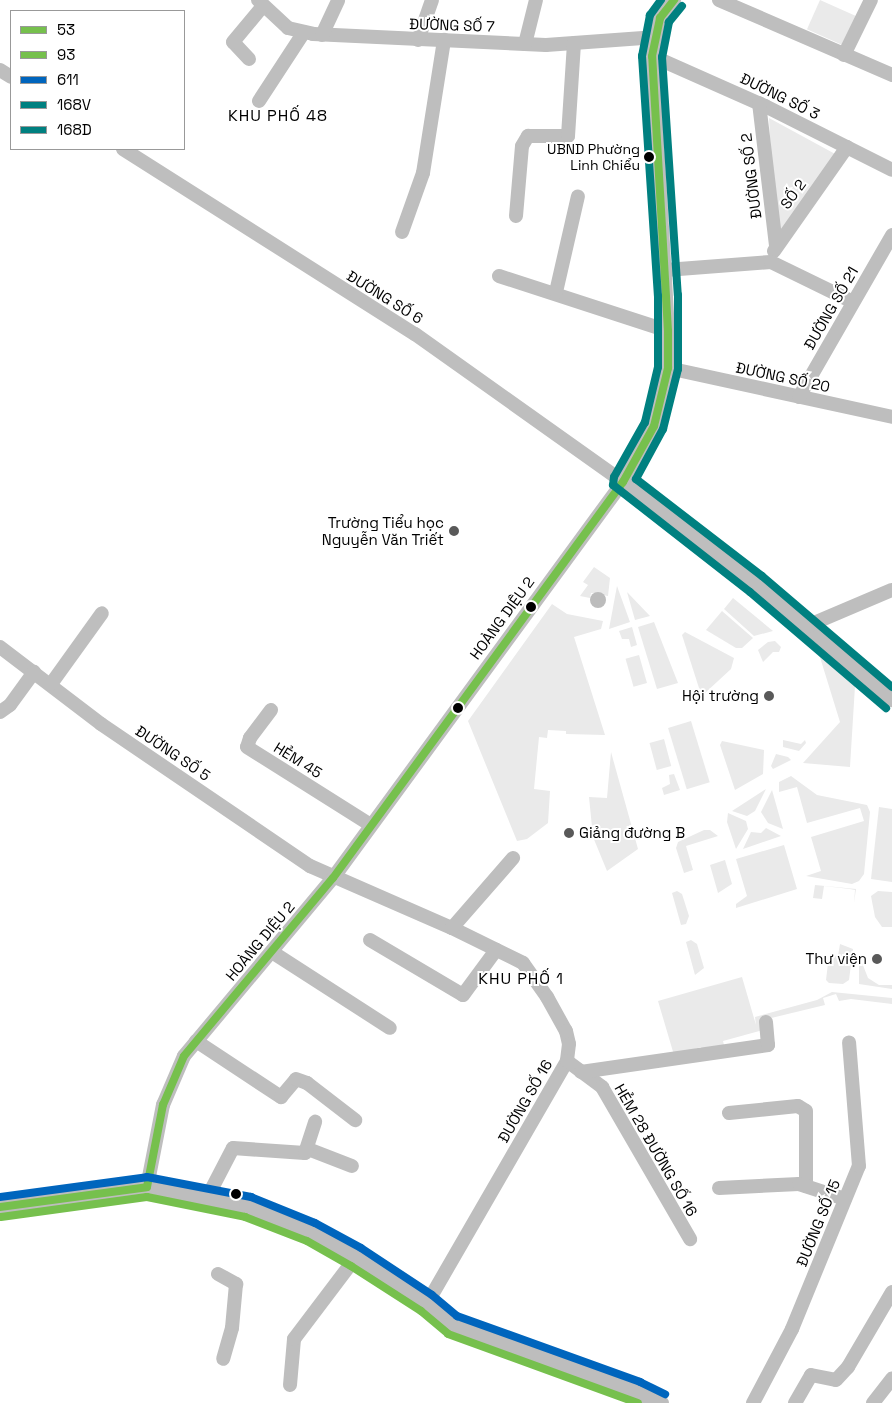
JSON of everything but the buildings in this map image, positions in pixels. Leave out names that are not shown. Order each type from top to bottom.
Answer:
[{"type":"main road","points":[[0,1207],[147,1187],[208,1196],[248,1207],[311,1232],[356,1257],[426,1303],[452,1324],[480,1336],[628,1388],[660,1403]]},
{"type":"street","points":[[322,35],[338,0]]},
{"type":"street","points":[[418,40],[432,0]]},
{"type":"street","points":[[525,44],[536,0]]},
{"type":"street","name":"HOÀNG DIỆU 2","points":[[147,1187],[162,1104],[184,1056],[333,878],[623,482],[654,426],[668,368],[668,330],[666,270],[652,56],[660,18],[674,0]]},
{"type":"street","points":[[719,0],[892,75]]},
{"type":"street","points":[[844,55],[870,0]]},
{"type":"street","points":[[249,59],[233,42],[260,3]]},
{"type":"street","name":"ĐƯỜNG SỐ 7","points":[[260,3],[288,28],[322,35],[525,44],[574,43],[657,37]]},
{"type":"street","points":[[259,101],[304,32]]},
{"type":"street","points":[[402,232],[423,173],[433,125],[444,40]]},
{"type":"street","points":[[516,216],[522,146],[528,136],[568,136],[574,43]]},
{"type":"street","name":"ĐƯỜNG SỐ 3","points":[[652,56],[759,103],[892,170]]},
{"type":"street","name":"ĐƯỜNG SỐ 2","points":[[759,103],[776,246]]},
{"type":"street","name":"SỐ 2","points":[[771,262],[776,246],[847,147]]},
{"type":"street","name":"ĐƯỜNG SỐ 6","points":[[125,150],[415,334],[623,482],[719,554],[807,626],[892,700]]},
{"type":"street","points":[[556,292],[578,196]]},
{"type":"street","name":"ĐƯỜNG SỐ 21","points":[[799,397],[892,235]]},
{"type":"street","points":[[666,270],[771,262],[853,302]]},
{"type":"street","points":[[499,276],[556,292],[668,330]]},
{"type":"street","name":"ĐƯỜNG SỐ 20","points":[[668,368],[892,417]]},
{"type":"street","points":[[807,626],[843,613],[878,593],[892,590]]},
{"type":"street","points":[[51,684],[102,613]]},
{"type":"street","name":"ĐƯỜNG SỐ 5","points":[[0,647],[101,724],[310,866],[333,878]]},
{"type":"street","points":[[0,712],[10,705],[34,672]]},
{"type":"street","name":"HẺM 45","points":[[270,710],[250,738],[247,747],[371,825]]},
{"type":"street","points":[[452,928],[512,858]]},
{"type":"street","name":"ĐƯỜNG SỐ 16","points":[[333,878],[452,928],[523,963],[547,997],[566,1031],[569,1044],[567,1061],[426,1303]]},
{"type":"street","points":[[370,940],[463,995],[496,950]]},
{"type":"street","points":[[272,952],[390,1028]]},
{"type":"street","points":[[582,1072],[768,1045],[766,1022]]},
{"type":"street","points":[[196,1041],[281,1097],[296,1079],[307,1083],[354,1120]]},
{"type":"street","name":"ĐƯỜNG SỐ 15","points":[[752,1403],[792,1329],[859,1166],[849,1042]]},
{"type":"street","name":"HẺM 28 ĐƯỜNG SỐ 16","points":[[567,1061],[602,1087],[690,1239]]},
{"type":"street","points":[[729,1114],[798,1106],[806,1111],[806,1186]]},
{"type":"street","points":[[208,1196],[233,1148],[299,1154],[308,1149],[315,1122]]},
{"type":"street","points":[[308,1149],[352,1166]]},
{"type":"street","points":[[719,1188],[758,1184],[806,1186],[845,1199]]},
{"type":"street","points":[[290,1385],[294,1339],[356,1257]]},
{"type":"street","points":[[218,1274],[236,1284],[232,1328],[223,1359]]},
{"type":"street","points":[[795,1403],[811,1375],[836,1380],[848,1367],[892,1292]]},
{"type":"street","points":[[873,1403],[892,1380]]},
{"type":"shaded area","points":[[820,0],[859,17],[846,47],[807,29]]},
{"type":"shaded area","points":[[769,118],[837,155],[776,246]]},
{"type":"shaded area","points":[[594,567],[610,578],[608,596],[591,593],[590,598],[580,596],[588,585],[583,582]]},
{"type":"shaded area","points":[[617,586],[630,622],[609,629]]},
{"type":"shaded area","points":[[598,592],[604,594],[606,600],[604,606],[598,608],[592,606],[590,600],[592,594]]},
{"type":"shaded area","points":[[627,592],[650,616],[635,620]]},
{"type":"shaded area","points":[[733,598],[773,631],[754,636],[724,609]]},
{"type":"shaded area","points":[[552,604],[567,614],[603,621],[601,629],[574,637],[605,735],[566,734],[566,731],[548,730],[547,738],[539,737],[534,789],[550,791],[548,823],[527,839],[517,841],[468,721]]},
{"type":"shaded area","points":[[722,611],[753,638],[742,648],[736,648],[706,630]]},
{"type":"shaded area","points":[[654,622],[678,683],[657,689],[638,627]]},
{"type":"shaded area","points":[[632,627],[637,645],[631,647],[629,639],[622,639],[619,631]]},
{"type":"shaded area","points":[[685,632],[734,658],[731,669],[705,693],[699,688],[682,635]]},
{"type":"shaded area","points":[[775,641],[781,647],[779,652],[773,652],[763,662],[758,650],[768,642]]},
{"type":"shaded area","points":[[819,654],[855,686],[850,767],[803,763],[840,722]]},
{"type":"shaded area","points":[[639,655],[647,683],[634,687],[626,659]]},
{"type":"shaded area","points":[[691,721],[710,782],[687,789],[668,728]]},
{"type":"shaded area","points":[[664,739],[671,766],[657,770],[650,743]]},
{"type":"shaded area","points":[[783,740],[801,744],[805,740],[806,743],[799,751],[783,747]]},
{"type":"shaded area","points":[[722,741],[764,750],[763,774],[735,790],[720,745]]},
{"type":"shaded area","points":[[611,752],[638,849],[607,871],[593,837],[589,797],[607,798]]},
{"type":"shaded area","points":[[776,754],[788,757],[791,760],[773,769],[771,766]]},
{"type":"shaded area","points":[[674,774],[680,790],[664,795],[662,788],[670,784],[669,775]]},
{"type":"shaded area","points":[[791,776],[817,795],[867,805],[870,812],[864,874],[859,881],[852,884],[806,876],[821,871],[811,837],[864,821],[860,808],[807,823],[797,787],[779,792],[779,782]]},
{"type":"shaded area","points":[[766,789],[755,811],[747,816],[732,811]]},
{"type":"shaded area","points":[[772,790],[783,829],[768,823],[761,812]]},
{"type":"shaded area","points":[[879,807],[892,809],[892,882],[871,879]]},
{"type":"shaded area","points":[[728,813],[746,821],[748,829],[736,849],[727,822]]},
{"type":"shaded area","points":[[766,828],[781,836],[743,849],[751,832],[761,833]]},
{"type":"shaded area","points":[[704,830],[710,830],[718,836],[686,846],[693,870],[684,873],[676,848],[678,842]]},
{"type":"shaded area","points":[[784,845],[797,889],[736,908],[736,904],[747,896],[736,859]]},
{"type":"shaded area","points":[[725,860],[732,884],[718,893],[710,865]]},
{"type":"shaded area","points":[[815,885],[856,889],[854,903],[855,890],[850,889],[824,886],[822,899],[813,898]]},
{"type":"shaded area","points":[[677,891],[682,894],[689,916],[686,924],[681,925],[672,893]]},
{"type":"shaded area","points":[[878,891],[892,892],[892,927],[882,927],[875,917],[871,896]]},
{"type":"shaded area","points":[[691,940],[697,944],[704,968],[695,975],[686,942]]},
{"type":"shaded area","points":[[840,944],[853,949],[849,980],[843,984],[829,983],[826,980],[829,955],[838,956]]},
{"type":"shaded area","points":[[859,955],[868,978],[879,985],[892,985],[892,989],[859,984]]},
{"type":"shaded area","points":[[742,977],[756,1025],[755,1017],[817,1000],[832,992],[892,998],[892,1004],[851,999],[839,1001],[836,994],[823,998],[825,1005],[763,1020],[763,1030],[723,1041],[725,1049],[703,1052],[701,1047],[674,1055],[658,1001]]},
{"type":"transit line","name":"168V","points":[[661,0],[650,15],[642,56],[658,296],[658,367],[645,422],[614,477],[613,485],[750,592],[886,708]]},
{"type":"transit line","name":"53","points":[[147,1187],[163,1105],[184,1056],[333,878],[623,482],[654,426],[668,368],[668,331],[652,56],[660,18],[674,0]]},
{"type":"transit line","name":"168D","points":[[682,6],[669,22],[662,57],[678,295],[678,369],[663,429],[636,479],[762,576],[892,687]]},
{"type":"transit line","name":"611","points":[[0,1197],[147,1177],[251,1197],[315,1223],[361,1248],[432,1295],[457,1316],[640,1382],[665,1394]]},
{"type":"transit line","name":"53","points":[[0,1207],[147,1187]]},
{"type":"transit line","name":"93","points":[[1,1217],[147,1197],[245,1217],[307,1241],[351,1266],[421,1311],[448,1334],[638,1403]]},
{"type":"place","name":"UBND Phường Linh Chiểu","points":[[649,157]]},
{"type":"place","name":"Trường Tiểu học Nguyễn Văn Triết","points":[[454,531]]},
{"type":"place","name":"Hội trường","points":[[769,696]]},
{"type":"place","name":"Giảng đường B","points":[[569,833]]},
{"type":"place","name":"Thư viện","points":[[877,959]]},
{"type":"district","name":"KHU PHỐ 48","points":[[278,116]]},
{"type":"district","name":"KHU PHỐ 1","points":[[521,979]]}]
